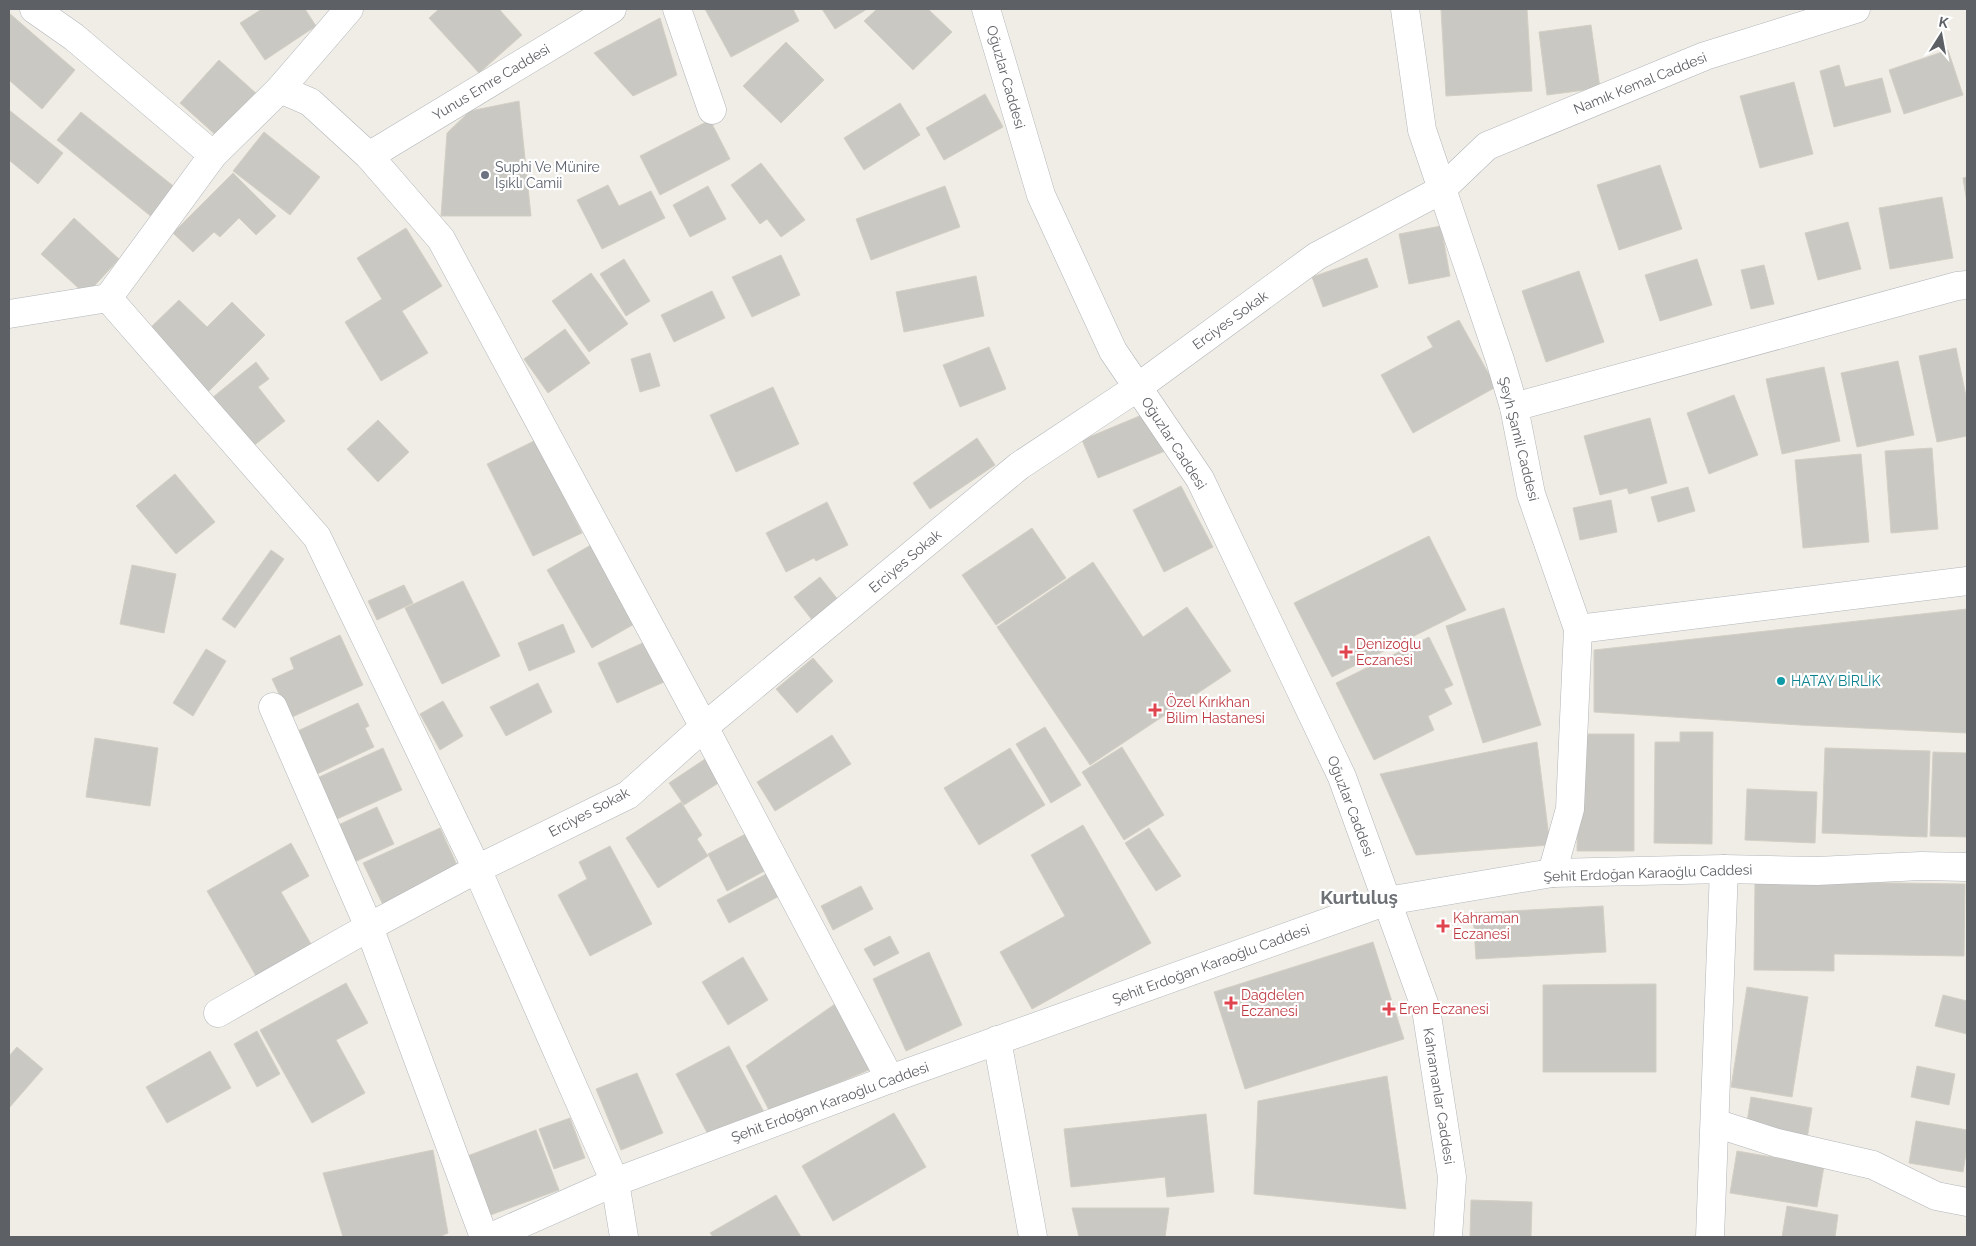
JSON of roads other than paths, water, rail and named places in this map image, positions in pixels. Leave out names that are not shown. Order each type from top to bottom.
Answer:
[{"type":"street","points":[[34,9],[74,37],[213,155]]},
{"type":"street","points":[[9,314],[108,298],[213,155],[280,89],[349,9]]},
{"type":"street","name":"Yunus Emre Caddesi","points":[[369,156],[612,9]]},
{"type":"street","points":[[677,9],[712,110]]},
{"type":"street","name":"Oğuzlar Caddesi","points":[[986,9],[1041,195],[1113,351],[1205,488],[1342,777],[1387,900]]},
{"type":"street","name":"Şeyh Şamil Caddesi","points":[[1404,9],[1422,130],[1500,360],[1514,407],[1532,494],[1578,629],[1570,809],[1552,873]]},
{"type":"street","name":"Namık Kemal Caddesi","points":[[1441,190],[1487,146],[1705,56],[1856,9]]},
{"type":"street","points":[[280,89],[310,102],[369,156],[441,239],[704,727],[890,1079]]},
{"type":"street","name":"Erciyes Sokak","points":[[218,1014],[369,927],[477,869],[628,795],[704,727],[1019,466],[1138,387],[1317,256],[1441,190]]},
{"type":"street","points":[[1514,407],[1957,286],[1967,285]]},
{"type":"street","points":[[108,298],[317,537],[477,869],[615,1182],[624,1237]]},
{"type":"street","points":[[1578,629],[1967,581]]},
{"type":"street","points":[[273,707],[369,927],[484,1237]]},
{"type":"street","name":"Şehit Erdoğan Karaoğlu Caddesi","points":[[491,1237],[615,1182],[890,1079],[1387,900],[1552,873],[1724,869],[1817,872],[1921,866],[1967,866]]},
{"type":"street","points":[[1710,1237],[1724,869]]},
{"type":"street","name":"Kahramanlar Caddesi","points":[[1387,900],[1426,1009],[1452,1177],[1448,1237]]},
{"type":"street","points":[[997,1040],[1033,1237]]},
{"type":"street","points":[[1715,1124],[1776,1143],[1873,1165],[1936,1196],[1967,1202]]},
{"type":"place","name":"Suphi Ve Münire Işıklı Camii","points":[[485,175]]},
{"type":"place","name":"Denizoğlu Eczanesi","points":[[1346,652]]},
{"type":"place","name":"HATAY BİRLİK","points":[[1781,681]]},
{"type":"place","name":"Özel Kırıkhan Bilim Hastanesi","points":[[1155,710]]},
{"type":"place","name":"Kahraman Eczanesi","points":[[1443,926]]},
{"type":"place","name":"Dağdelen Eczanesi","points":[[1231,1003]]},
{"type":"place","name":"Eren Eczanesi","points":[[1389,1009]]},
{"type":"district","name":"Kurtuluş","points":[[1359,897]]}]
